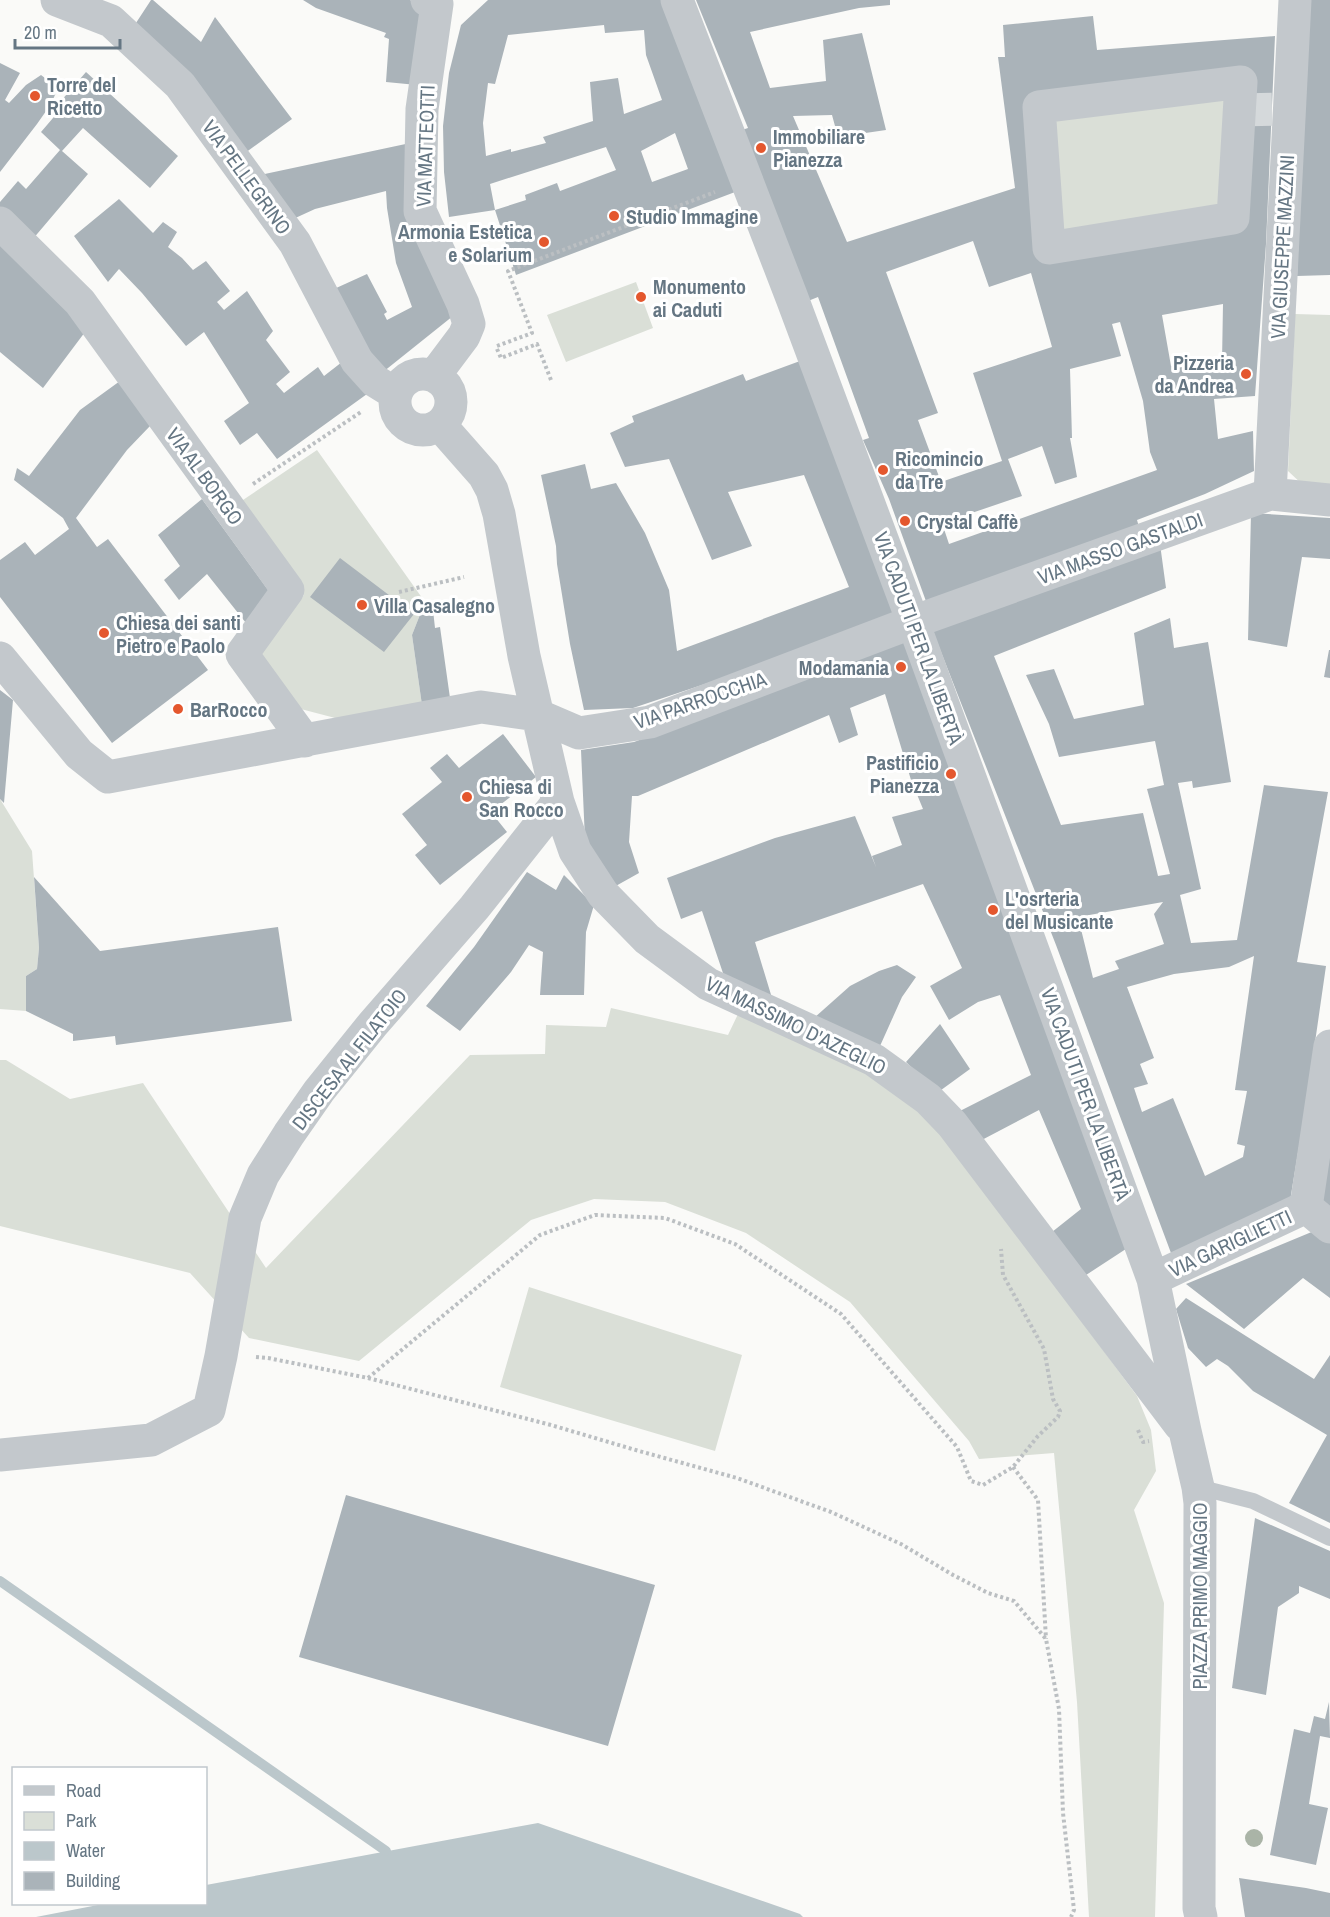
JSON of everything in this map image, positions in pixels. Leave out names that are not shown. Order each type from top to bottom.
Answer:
[{"type":"street","name":"VIA PELLEGRINO","points":[[57,0],[111,21],[180,85],[296,243],[357,362],[375,381],[396,394]]},
{"type":"street","name":"VIA CADUTI PER LA LIBERTÀ","points":[[677,0],[733,185],[792,297],[1153,1279]]},
{"type":"street","name":"VIA GIUSEPPE MAZZINI","points":[[1270,494],[1295,0]]},
{"type":"street","name":"VIA MATTEOTTI","points":[[434,376],[464,336],[469,324],[463,303],[420,211],[422,110],[438,2]]},
{"type":"street","points":[[1241,82],[1233,218],[1049,248],[1039,106],[1241,82]]},
{"type":"street","name":"VIA AL BORGO","points":[[0,223],[80,303],[288,590],[242,654],[305,741]]},
{"type":"street","points":[[416,375],[434,376],[447,387],[450,395],[449,412],[440,425],[431,429],[414,429],[406,425],[396,411],[396,394],[400,385],[407,379],[416,375]]},
{"type":"street","name":"VIA MASSIMO D'AZEGLIO","points":[[440,425],[484,475],[492,490],[499,514],[524,656],[558,802],[575,851],[603,894],[647,939],[708,984],[874,1060],[928,1099],[952,1124],[1185,1431]]},
{"type":"street","name":"VIA MASSO GASTALDI","points":[[913,622],[1270,494],[1330,500]]},
{"type":"street","name":"VIA PARROCCHIA","points":[[3,660],[79,754],[108,777],[481,707],[537,715],[579,733],[650,722],[913,622]]},
{"type":"street","name":"DISCESA AL FILATOIO","points":[[0,1455],[151,1440],[209,1410],[221,1356],[245,1218],[263,1175],[319,1091],[373,1024],[474,908],[558,802]]},
{"type":"street","name":"VIA GARIGLIETTI","points":[[1153,1279],[1318,1217],[1330,1046]]},
{"type":"street","name":"PIAZZA PRIMO MAGGIO","points":[[1153,1279],[1200,1503],[1199,1908],[1201,1917]]},
{"type":"lane","points":[[1198,1487],[1253,1501],[1330,1538]]},
{"type":"path","points":[[496,346],[532,333],[508,271],[733,185]]},
{"type":"path","points":[[501,358],[537,344],[551,380]]},
{"type":"path","points":[[225,503],[347,422]]},
{"type":"path","points":[[399,592],[464,577]]},
{"type":"path","points":[[368,1378],[540,1235],[595,1215],[665,1218],[735,1244],[841,1314],[957,1447],[971,1481],[983,1485],[1013,1467],[1038,1436],[1058,1417],[1060,1411],[1053,1399],[1044,1349],[1004,1275],[1000,1240],[1007,1249]]},
{"type":"path","points":[[221,1356],[268,1358],[368,1378],[552,1425],[737,1478],[831,1512],[901,1544],[988,1593],[1014,1601],[1046,1640]]},
{"type":"path","points":[[1133,1421],[1143,1442],[1185,1431]]},
{"type":"path","points":[[1013,1467],[1038,1500],[1046,1640],[1059,1709],[1063,1813],[1074,1910],[1071,1917]]},
{"type":"green space","points":[[1233,89],[1227,211],[1057,239],[1047,111]]},
{"type":"green space","points":[[636,282],[653,328],[566,362],[547,315]]},
{"type":"green space","points":[[1295,314],[1330,315],[1330,487],[1304,486],[1288,471]]},
{"type":"green space","points":[[317,450],[425,602],[412,635],[422,705],[339,719],[297,708],[260,654],[304,595],[237,504]]},
{"type":"green space","points":[[0,799],[32,851],[39,948],[37,969],[26,976],[26,1011],[0,1009]]},
{"type":"green space","points":[[611,1008],[728,1035],[739,1012],[893,1084],[942,1132],[1137,1396],[1151,1430],[1156,1471],[1134,1510],[1164,1603],[1155,1917],[1089,1917],[1077,1702],[1054,1453],[979,1459],[969,1441],[850,1302],[746,1233],[665,1202],[594,1199],[531,1220],[359,1361],[249,1338],[190,1273],[0,1226],[0,1060],[6,1060],[70,1099],[143,1083],[266,1268],[470,1055],[545,1054],[546,1025],[606,1027]]},
{"type":"green space","points":[[529,1287],[742,1355],[715,1451],[500,1387]]},
{"type":"water","points":[[538,1823],[800,1914],[803,1917],[36,1917],[98,1905],[207,1905],[207,1885]]},
{"type":"building","points":[[151,0],[201,42],[215,17],[292,119],[245,153],[134,26]]},
{"type":"building","points":[[303,0],[410,0],[426,8],[417,85],[386,82],[389,39],[384,37],[386,33],[316,8]]},
{"type":"building","points":[[488,0],[668,0],[743,189],[516,275],[495,210],[449,217],[444,172],[443,126],[449,73],[461,25]],"holes":[[[604,25],[605,33],[644,30],[646,55],[662,100],[624,114],[618,78],[590,82],[593,121],[543,137],[546,143],[486,156],[483,123],[488,83],[495,84],[508,35]],[[675,133],[688,169],[652,182],[641,151]],[[606,147],[616,170],[560,191],[557,183],[525,195],[526,200],[495,210],[490,184]]]},
{"type":"building","points":[[696,0],[890,0],[890,5],[859,8],[750,32],[770,88],[826,81],[823,40],[862,33],[886,130],[838,137],[832,115],[793,116],[847,242],[1015,188],[998,57],[1005,57],[1003,25],[1093,16],[1097,50],[1275,36],[1266,244],[1255,396],[1214,399],[1218,439],[1253,431],[1254,471],[1205,494],[1137,520],[1139,527],[927,604],[889,499],[863,440],[869,438],[818,297],[808,301],[742,130],[748,128]],"holes":[[[1233,89],[1227,211],[1057,239],[1047,111]],[[973,241],[989,287],[1031,273],[1052,347],[973,373],[1002,461],[941,482],[918,420],[938,413],[886,272]],[[1223,304],[1222,362],[1171,366],[1162,315]],[[1120,322],[1143,401],[1150,452],[1157,470],[949,544],[942,523],[1022,496],[1008,459],[1042,446],[1055,484],[1077,477],[1070,438],[1072,438],[1070,369],[1121,356],[1112,324]]]},
{"type":"building","points":[[1309,0],[1330,0],[1330,275],[1297,276]]},
{"type":"building","points":[[0,63],[20,73],[5,100],[9,103],[26,85],[41,75],[58,88],[51,104],[0,172]]},
{"type":"building","points":[[86,72],[178,156],[150,188],[83,128],[62,151],[88,174],[32,240],[0,212],[0,202],[18,181],[26,189],[60,150],[41,132],[65,104],[60,102]]},
{"type":"building","points":[[415,142],[458,312],[383,372],[334,289],[367,274],[387,312],[384,314],[387,320],[412,307],[396,263],[386,191],[315,209],[291,220],[260,175]]},
{"type":"building","points":[[119,199],[153,233],[163,222],[177,232],[168,247],[193,270],[206,261],[230,291],[217,302],[224,310],[247,291],[273,331],[266,340],[290,372],[276,384],[284,393],[318,367],[324,376],[342,362],[367,394],[277,459],[257,433],[240,445],[224,421],[249,403],[204,332],[186,346],[119,269],[108,282],[74,236]]},
{"type":"building","points":[[0,231],[91,324],[43,388],[0,352]]},
{"type":"building","points":[[800,361],[901,613],[729,676],[633,708],[584,710],[570,644],[556,546],[541,475],[585,464],[591,489],[616,483],[645,533],[669,590],[677,651],[849,587],[804,475],[728,492],[752,546],[712,560],[669,459],[625,467],[610,433],[634,422],[632,416],[743,374],[746,381]]},
{"type":"building","name":"Chiesa dei santi Pietro e Paolo","points":[[120,381],[150,426],[127,450],[76,518],[97,547],[108,539],[208,670],[112,743],[0,597],[0,560],[25,542],[35,555],[69,529],[63,518],[14,480],[17,468],[29,476],[80,410]]},
{"type":"building","points":[[202,499],[271,594],[246,623],[207,574],[179,600],[164,580],[180,566],[158,535]]},
{"type":"building","points":[[1251,513],[1330,518],[1330,559],[1302,557],[1287,647],[1248,640]]},
{"type":"building","points":[[1160,544],[1166,588],[994,656],[1061,825],[1143,813],[1158,876],[1170,874],[1147,789],[1164,785],[1155,741],[1059,757],[1049,724],[1026,675],[1054,669],[1074,719],[1144,705],[1134,633],[1170,618],[1174,648],[1208,642],[1231,782],[1193,788],[1192,781],[1178,783],[1201,889],[1180,895],[1191,943],[1237,940],[1264,785],[1328,792],[1297,962],[1326,966],[1290,1201],[1171,1253],[1056,945],[930,624]],"holes":[[[1163,902],[1154,914],[1164,944],[1115,961],[1119,969],[1093,978],[1078,917]],[[1254,956],[1235,1090],[1247,1091],[1237,1144],[1245,1146],[1243,1157],[1205,1176],[1173,1098],[1142,1112],[1134,1088],[1148,1084],[1140,1064],[1154,1058],[1127,987],[1174,974],[1229,967]]]},
{"type":"building","name":"Villa Casalegno","points":[[340,558],[414,614],[384,652],[310,597]]},
{"type":"building","points":[[432,601],[435,628],[440,627],[450,698],[422,705],[412,635],[425,602]]},
{"type":"building","points":[[908,640],[1132,1245],[1083,1277],[1052,1232],[1081,1209],[1039,1110],[978,1142],[956,1113],[1031,1075],[1000,995],[978,1002],[949,1020],[930,986],[962,968],[923,884],[755,942],[772,998],[725,979],[702,911],[681,919],[667,878],[775,838],[855,816],[876,867],[872,856],[902,845],[892,817],[923,809],[911,780],[885,694],[850,708],[858,735],[839,743],[829,715],[638,796],[632,796],[629,842],[639,873],[614,887],[585,840],[581,750],[634,742]]},
{"type":"building","points":[[1330,650],[1330,678],[1324,677]]},
{"type":"building","points":[[0,690],[13,700],[4,803],[0,799]]},
{"type":"building","name":"Chiesa di San Rocco","points":[[503,734],[536,777],[491,812],[507,832],[440,885],[415,855],[427,845],[402,814],[442,782],[430,768],[447,754],[459,768]]},
{"type":"building","points":[[527,872],[556,890],[564,875],[594,905],[586,932],[584,995],[540,995],[543,952],[529,945],[511,972],[460,1031],[426,1006],[474,947]]},
{"type":"building","points":[[34,877],[100,951],[278,927],[292,1021],[116,1045],[115,1036],[73,1041],[73,1034],[26,1011],[26,976],[37,969],[39,948]]},
{"type":"building","points":[[897,965],[916,977],[902,997],[880,1046],[814,1018],[850,986],[879,971]]},
{"type":"building","points":[[940,1024],[970,1069],[937,1093],[906,1062]]},
{"type":"building","points":[[1330,1118],[1330,1211],[1321,1210]]},
{"type":"building","points":[[1314,1231],[1330,1243],[1330,1298],[1303,1278],[1244,1329],[1186,1284]]},
{"type":"building","points":[[1186,1298],[1314,1379],[1330,1355],[1330,1523],[1289,1503],[1327,1435],[1253,1391],[1228,1366],[1217,1359],[1206,1367],[1188,1348],[1176,1309]]},
{"type":"building","points":[[346,1495],[655,1585],[608,1746],[299,1657]]},
{"type":"building","points":[[1255,1518],[1330,1551],[1330,1599],[1299,1586],[1299,1593],[1278,1607],[1266,1695],[1232,1688]]},
{"type":"building","points":[[1329,1702],[1330,1738],[1320,1736],[1309,1804],[1328,1808],[1316,1865],[1270,1855],[1294,1729],[1310,1733],[1314,1716],[1325,1719]]},
{"type":"building","points":[[1239,1878],[1330,1893],[1330,1917],[1245,1917]]},
{"type":"waterway","points":[[0,1581],[386,1851]]},
{"type":"tunnel","points":[[1239,110],[1289,109]]},
{"type":"place","name":"Torre del Ricetto","points":[[35,96]]},
{"type":"place","name":"Immobiliare Pianezza","points":[[761,148]]},
{"type":"place","name":"Studio Immagine","points":[[614,216]]},
{"type":"place","name":"Armonia Estetica e Solarium","points":[[544,242]]},
{"type":"place","name":"Monumento ai Caduti","points":[[641,297]]},
{"type":"place","name":"Pizzeria da Andrea","points":[[1246,374]]},
{"type":"place","name":"Ricomincio da Tre","points":[[883,470]]},
{"type":"place","name":"Crystal Caffè","points":[[905,521]]},
{"type":"place","name":"Villa Casalegno","points":[[362,605]]},
{"type":"place","name":"Chiesa dei santi Pietro e Paolo","points":[[104,633]]},
{"type":"place","name":"Modamania","points":[[901,667]]},
{"type":"place","name":"BarRocco","points":[[178,709]]},
{"type":"place","name":"Pastificio Pianezza","points":[[951,774]]},
{"type":"place","name":"Chiesa di San Rocco","points":[[467,797]]},
{"type":"place","name":"L'osrteria del Musicante","points":[[993,910]]}]
